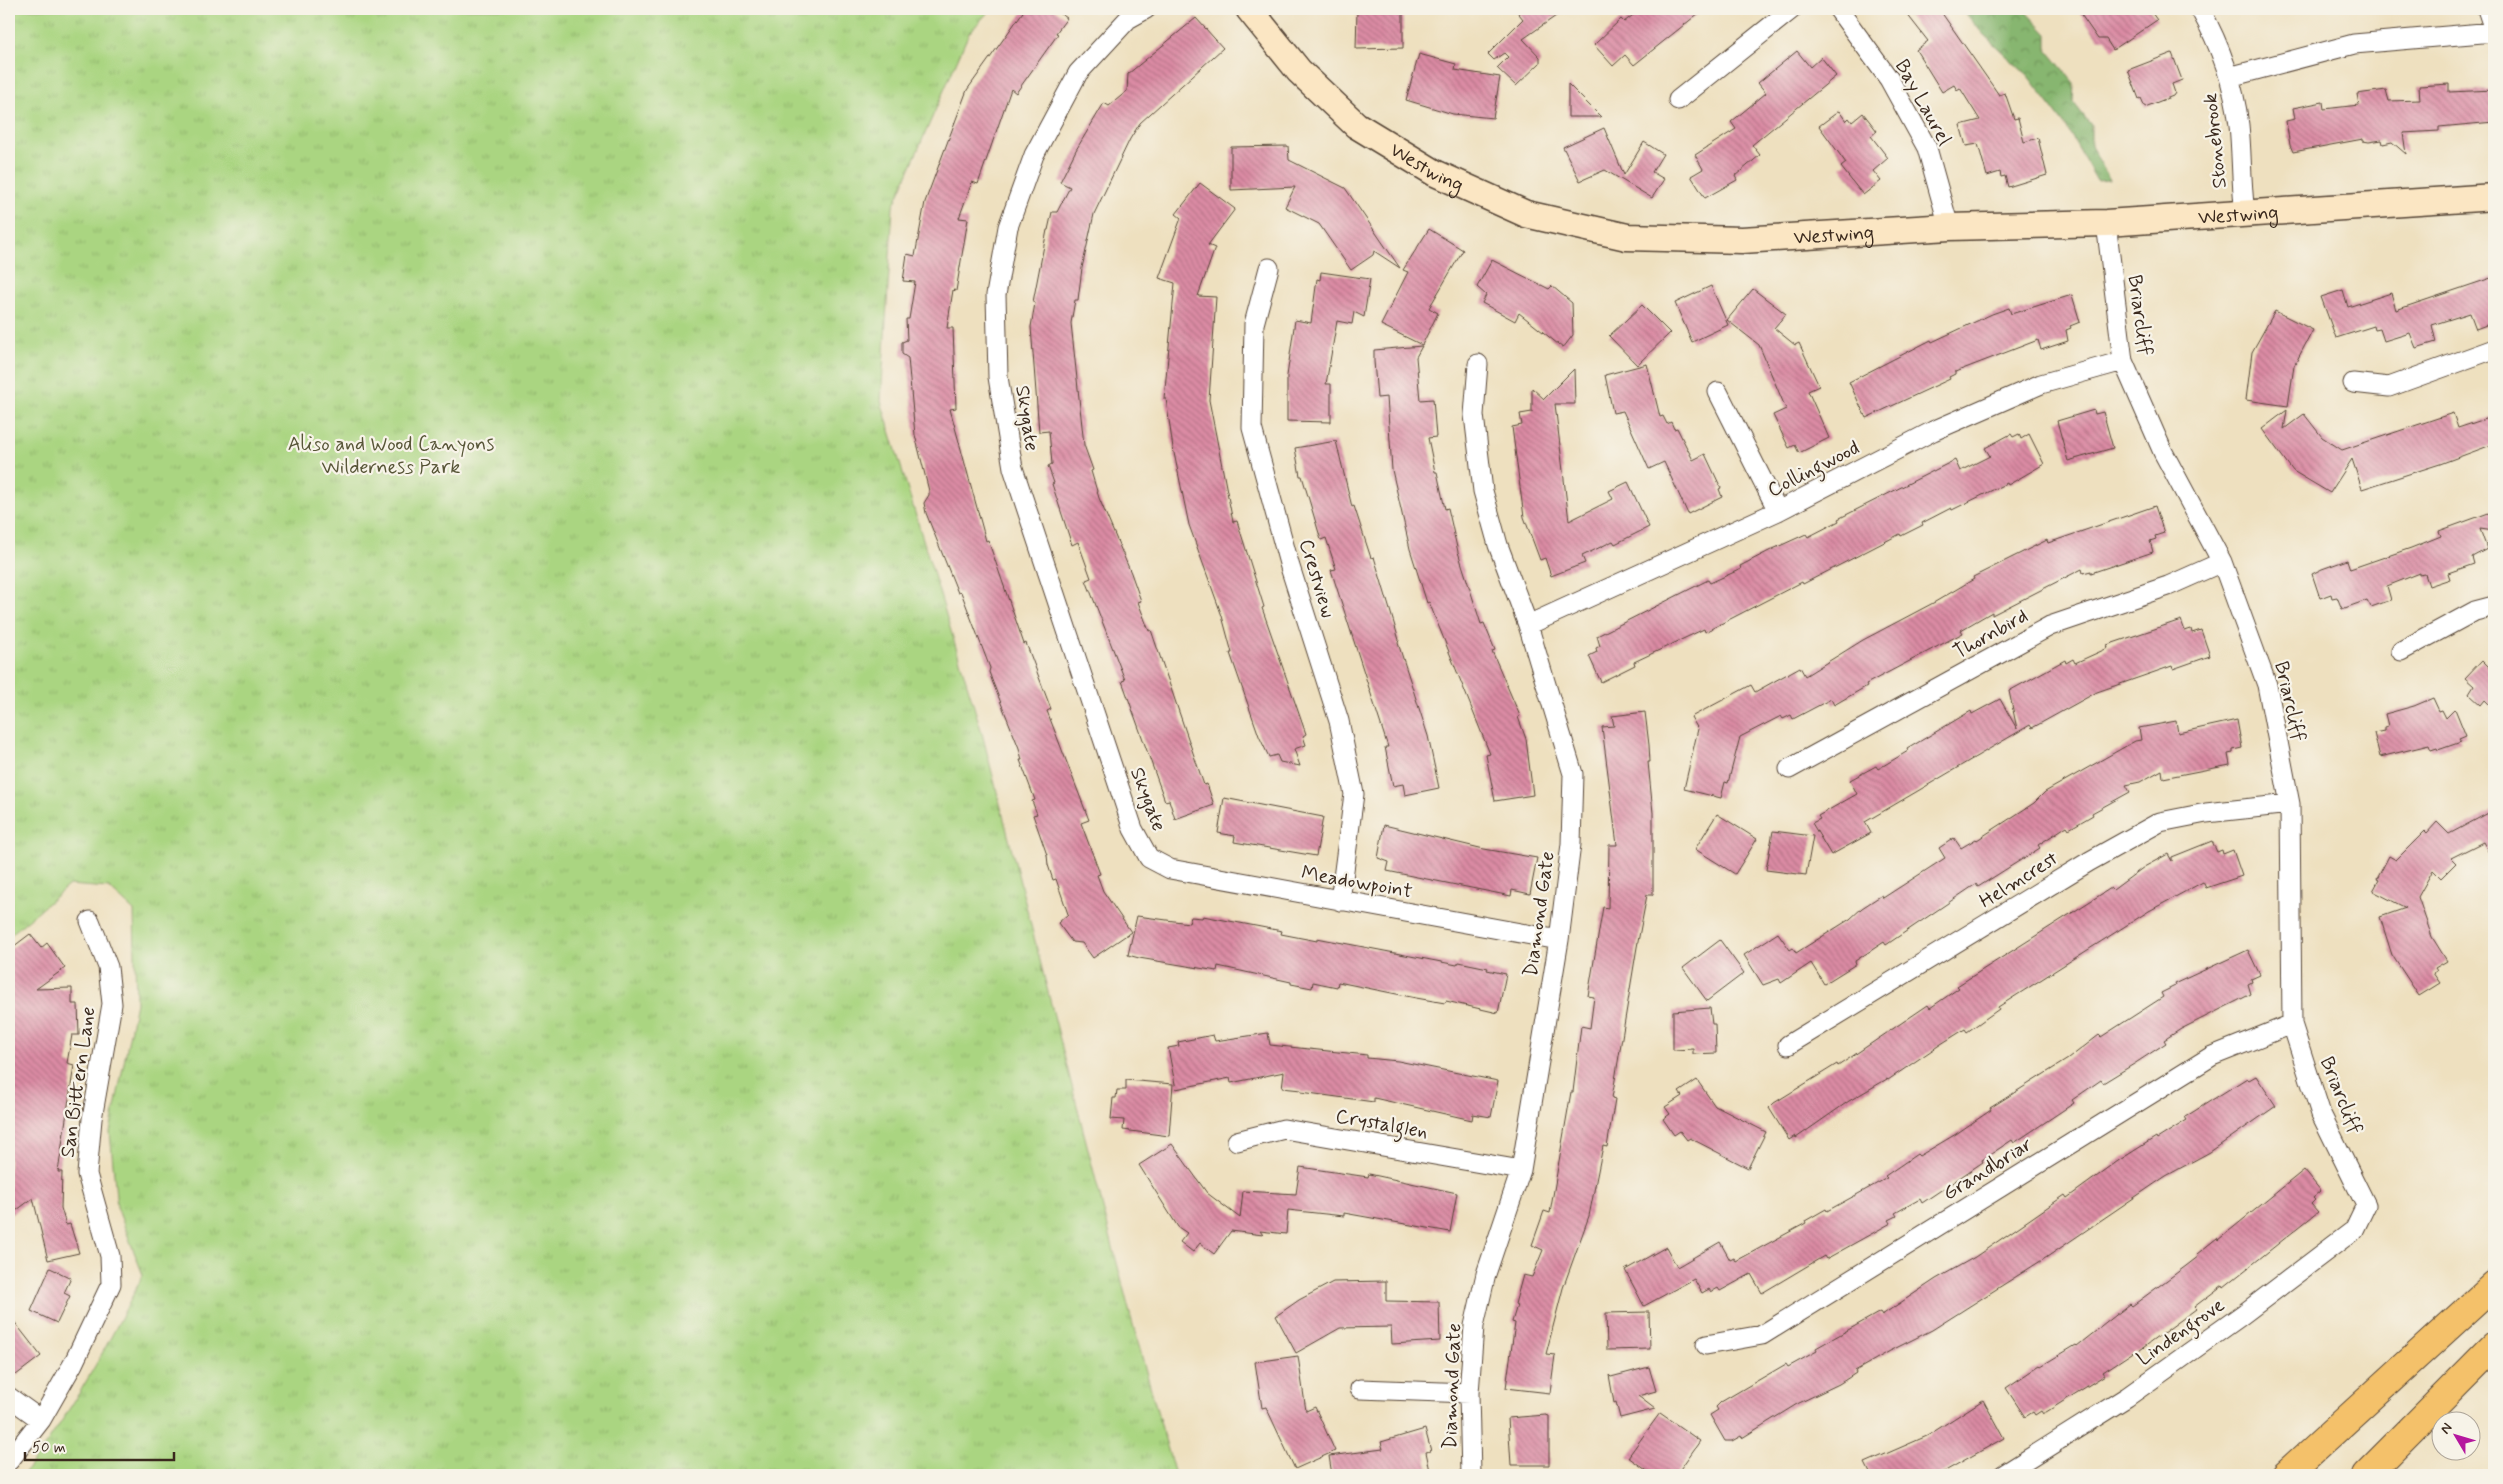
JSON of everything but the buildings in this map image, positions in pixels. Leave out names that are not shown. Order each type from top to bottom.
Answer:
[{"type":"highway","points":[[2286,1475],[2494,1285]]},
{"type":"highway","points":[[2366,1475],[2494,1346]]},
{"type":"street","name":"Skygate","points":[[1146,9],[1128,19],[1078,72],[1034,155],[1008,227],[996,295],[998,377],[1013,468],[1133,829],[1149,858]]},
{"type":"street","name":"Westwing","points":[[1249,9],[1299,71],[1356,125],[1435,173],[1526,214],[1627,237],[1742,240],[1949,227],[2106,223],[2494,197]]},
{"type":"street","points":[[1678,100],[1792,9]]},
{"type":"street","name":"Bay Laurel","points":[[1838,9],[1889,80],[1927,148],[1949,227]]},
{"type":"street","name":"Stonebrook","points":[[2200,9],[2220,50],[2229,77],[2239,124],[2245,214]]},
{"type":"street","points":[[2229,77],[2354,44],[2494,31],[2486,9]]},
{"type":"street","name":"Briarcliff","points":[[2106,223],[2122,361],[2163,452],[2222,562],[2267,684],[2290,804],[2292,1024],[2321,1114],[2366,1205]]},
{"type":"street","name":"Crestview","points":[[1269,268],[1254,324],[1252,428],[1290,567],[1339,721],[1354,794],[1340,901]]},
{"type":"street","points":[[2353,383],[2389,387],[2494,349]]},
{"type":"street","name":"Collingwood","points":[[1528,625],[1778,511],[1933,431],[2041,384],[2122,361]]},
{"type":"street","name":"Diamond Gate","points":[[1471,1475],[1469,1392],[1474,1326],[1486,1274],[1521,1170],[1559,940],[1571,844],[1573,774],[1528,625],[1498,545],[1483,491],[1474,415],[1478,364]]},
{"type":"street","points":[[1718,392],[1778,511]]},
{"type":"street","name":"Thornbird","points":[[1789,769],[2050,626],[2168,586],[2222,562]]},
{"type":"street","points":[[2401,651],[2475,611],[2494,606]]},
{"type":"street","name":"Helmcrest","points":[[1788,1045],[2090,861],[2160,822],[2206,813],[2290,804]]},
{"type":"street","name":"Meadowpoint","points":[[1149,858],[1170,869],[1559,940]]},
{"type":"street","name":"San Bittern Lane","points":[[9,1461],[41,1420],[74,1364],[111,1284],[110,1256],[87,1174],[92,1119],[112,1004],[108,967],[90,920]]},
{"type":"street","name":"Grandbriar","points":[[1706,1346],[1762,1335],[2212,1056],[2292,1024]]},
{"type":"street","name":"Crystalglen","points":[[1237,1141],[1284,1129],[1521,1170]]},
{"type":"street","name":"Lindengrove","points":[[2004,1475],[2127,1397],[2242,1315],[2354,1230],[2366,1205]]},
{"type":"street","points":[[1360,1389],[1469,1392]]},
{"type":"street","points":[[9,1396],[41,1420]]},
{"type":"green space","name":"Aliso and Wood Canyons Wilderness Park","points":[[9,9],[991,9],[969,33],[893,207],[881,401],[982,733],[1130,1314],[1175,1475],[23,1475],[41,1452],[88,1378],[143,1275],[117,1207],[110,1132],[136,1003],[134,911],[109,888],[69,885],[9,936]]},
{"type":"green space","points":[[1962,9],[2023,9],[2047,34],[2047,50],[2074,83],[2073,102],[2091,125],[2091,146],[2110,180],[2097,181],[2065,125],[2028,76],[1983,34]]}]
